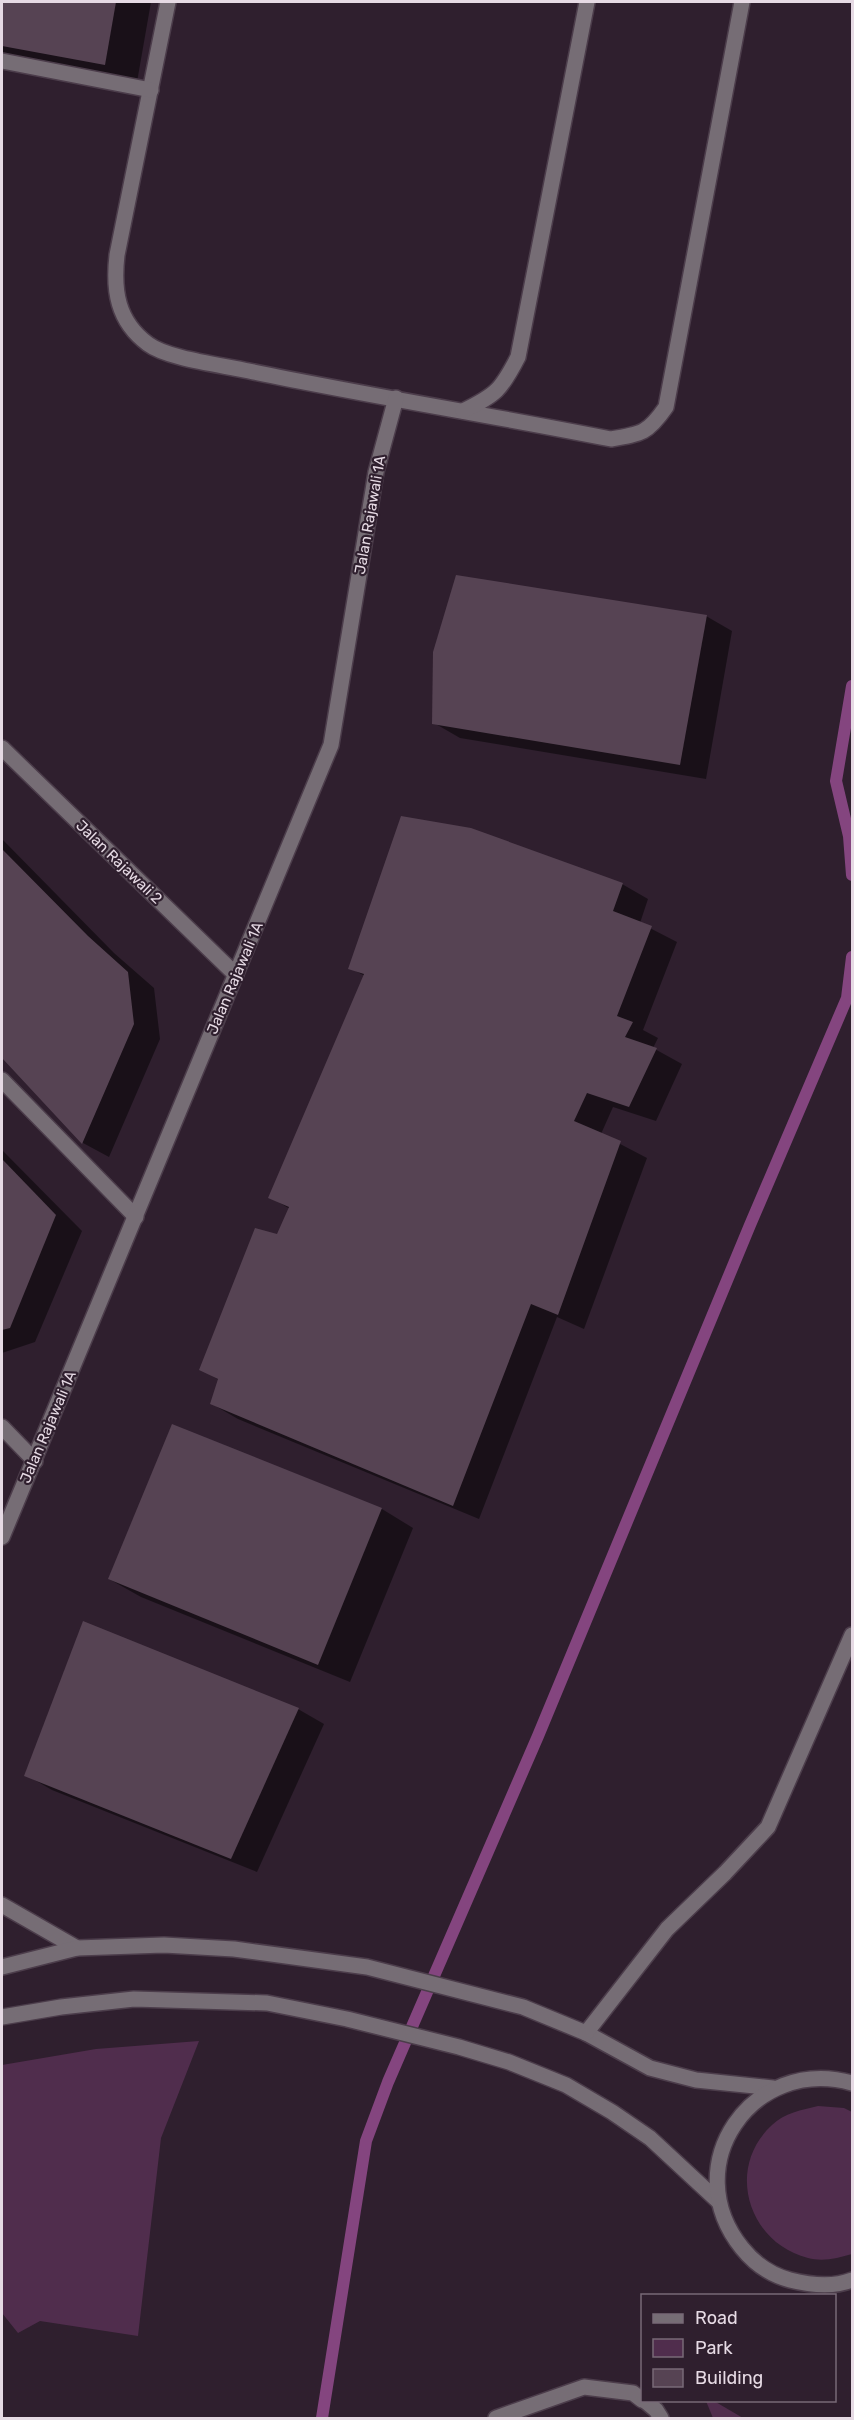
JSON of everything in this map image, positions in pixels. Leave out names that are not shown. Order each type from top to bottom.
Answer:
[{"type":"street","points":[[168,2],[117,255],[114,281],[118,305],[133,329],[148,345],[168,354],[611,439],[637,435],[653,426],[666,406],[742,2]]},
{"type":"street","points":[[463,411],[486,400],[503,386],[518,357],[587,2]]},
{"type":"street","points":[[2,61],[151,90]]},
{"type":"street","name":"Jalan Rajawali 1A","points":[[2,1537],[331,745],[376,472],[396,398]]},
{"type":"street","name":"Jalan Rajawali 2","points":[[2,748],[236,975]]},
{"type":"street","points":[[2,1080],[136,1217]]},
{"type":"street","points":[[2,1427],[35,1461]]},
{"type":"street","points":[[586,2033],[667,1929],[725,1874],[768,1827],[852,1635]]},
{"type":"street","points":[[2,1905],[77,1948]]},
{"type":"street","points":[[6,1964],[77,1948],[164,1945],[234,1949],[367,1967],[523,2007],[586,2033],[650,2068],[696,2080],[773,2088]]},
{"type":"street","points":[[2,2017],[61,2007],[134,1999],[267,2003],[347,2019],[459,2047],[509,2062],[566,2085],[612,2112],[650,2138],[718,2201]]},
{"type":"street","points":[[852,2083],[834,2078],[803,2079],[773,2088],[746,2108],[727,2135],[717,2168],[718,2201],[730,2233],[751,2259],[780,2277],[812,2285],[846,2283],[852,2280]]},
{"type":"street","points":[[496,2418],[584,2387],[633,2393],[641,2399]]},
{"type":"street","points":[[646,2402],[657,2410],[661,2418]]},
{"type":"green space","points":[[199,2041],[161,2138],[138,2336],[40,2321],[18,2333],[2,2313],[2,2065],[96,2049]]},
{"type":"green space","points":[[818,2106],[844,2108],[852,2112],[852,2254],[825,2260],[808,2258],[787,2250],[770,2237],[758,2221],[750,2202],[747,2182],[749,2162],[758,2142],[772,2125],[788,2115]]},
{"type":"green space","points":[[706,2402],[716,2402],[743,2418],[713,2418]]},
{"type":"building","points":[[2,2],[116,2],[105,65],[2,46]]},
{"type":"building","points":[[456,575],[707,615],[680,765],[432,724],[433,652]]},
{"type":"building","points":[[401,816],[471,828],[623,883],[613,911],[652,926],[617,1016],[633,1022],[625,1037],[657,1048],[629,1107],[587,1093],[574,1121],[621,1141],[558,1315],[531,1304],[453,1506],[210,1404],[218,1379],[199,1370],[255,1228],[277,1234],[289,1207],[268,1198],[364,974],[348,969]]},
{"type":"building","points":[[2,849],[88,936],[128,972],[134,1024],[82,1144],[2,1058]]},
{"type":"building","points":[[2,1159],[56,1215],[10,1328],[2,1330]]},
{"type":"building","points":[[172,1424],[382,1508],[318,1665],[108,1579]]},
{"type":"building","points":[[83,1621],[299,1708],[231,1859],[24,1776]]},
{"type":"waterway","points":[[852,686],[836,781],[849,836],[852,875]]},
{"type":"waterway","points":[[322,2418],[366,2141],[388,2082],[538,1736],[750,1225],[847,998],[852,957]]}]
